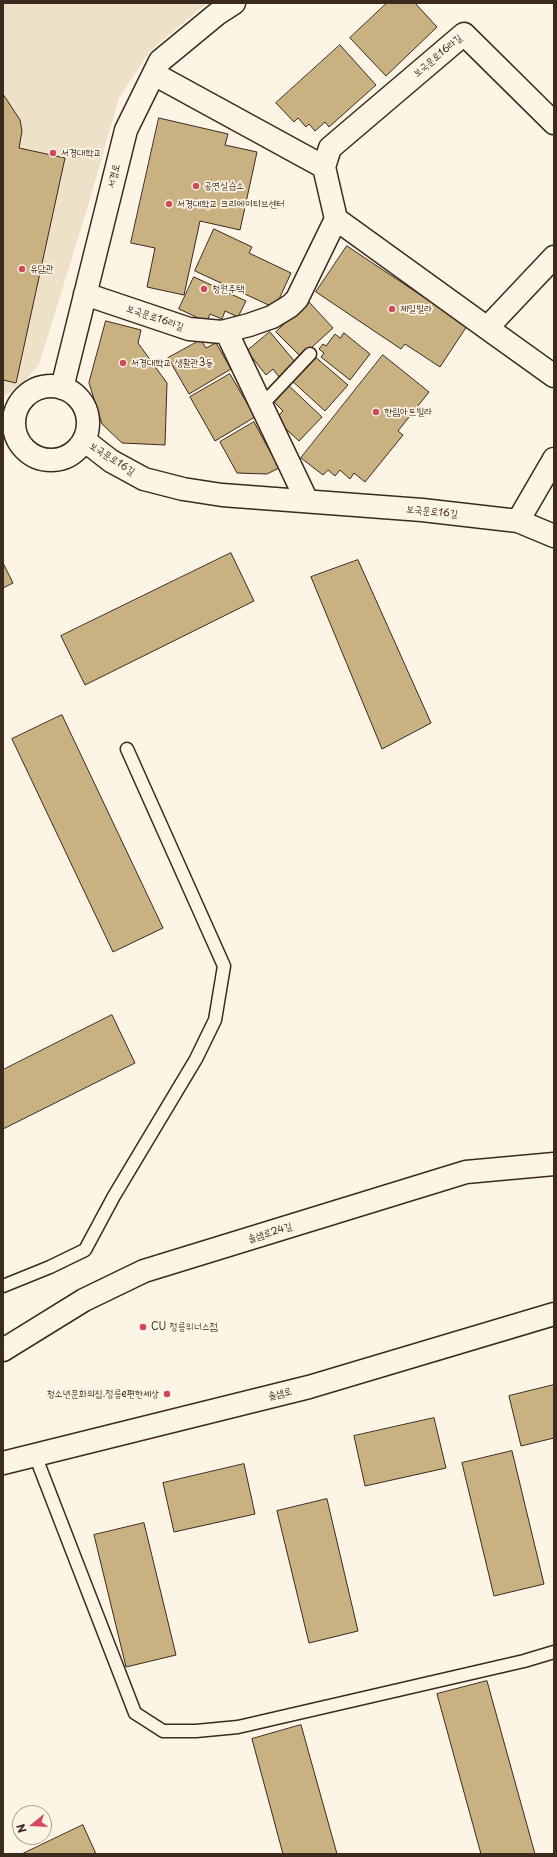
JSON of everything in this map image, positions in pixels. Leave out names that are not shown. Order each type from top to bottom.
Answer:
[{"type":"street","name":"서경로","points":[[62,388],[126,130],[160,61],[217,14],[234,3]]},
{"type":"street","name":"보국문로16라길","points":[[324,167],[330,148],[464,34],[554,123]]},
{"type":"street","points":[[154,74],[324,167],[336,219],[554,376]]},
{"type":"street","name":"보국문로16라길","points":[[85,294],[189,330],[226,331],[249,325],[272,317],[297,299],[336,219]]},
{"type":"street","points":[[487,328],[554,257]]},
{"type":"street","points":[[226,331],[307,501]]},
{"type":"street","points":[[41,388],[62,388],[74,394],[83,404],[87,416],[87,428],[84,440],[76,450],[66,457],[54,460],[41,459],[30,453],[9,429],[14,422],[16,411],[30,392],[41,388]]},
{"type":"street","name":"보국문로16길","points":[[84,440],[127,471],[157,483],[222,495],[422,510],[518,522],[554,536]]},
{"type":"street","points":[[518,522],[554,459]]},
{"type":"street","name":"솔샘로24길","points":[[3,1350],[84,1300],[144,1271],[466,1172],[554,1164]]},
{"type":"street","name":"솔샘로","points":[[3,1463],[309,1387],[554,1314]]},
{"type":"lane","points":[[261,406],[310,354]]},
{"type":"lane","points":[[3,1286],[50,1267],[85,1250],[114,1196],[196,1059],[215,1020],[224,966],[127,749]]},
{"type":"lane","points":[[35,1455],[135,1713],[164,1731],[196,1731],[238,1726],[524,1661],[554,1652]]},
{"type":"shaded area","name":"서경대학교","points":[[3,3],[207,3],[150,51],[119,98],[87,209],[39,365],[19,387],[3,396]]},
{"type":"building","points":[[387,3],[415,3],[437,27],[386,76],[350,38]]},
{"type":"building","points":[[340,45],[376,85],[329,127],[325,122],[315,131],[309,124],[306,127],[298,118],[294,122],[276,103]]},
{"type":"building","name":"유담관","points":[[3,94],[20,120],[22,131],[19,148],[65,158],[16,383],[3,380]]},
{"type":"building","name":"공연실습소","points":[[159,118],[228,134],[225,145],[257,152],[240,230],[200,221],[184,295],[147,287],[155,248],[131,243]]},
{"type":"building","points":[[214,229],[252,247],[249,253],[291,273],[275,308],[195,271]]},
{"type":"building","name":"제일빌라","points":[[347,246],[467,326],[440,367],[405,344],[401,349],[316,292]]},
{"type":"building","name":"청원주택","points":[[194,277],[246,301],[238,317],[225,311],[222,319],[210,314],[207,322],[179,309]]},
{"type":"building","points":[[309,302],[333,328],[301,357],[276,332]]},
{"type":"building","name":"서경대학교 생활관3동","points":[[106,321],[141,330],[138,343],[167,383],[165,445],[122,443],[102,424],[89,383]]},
{"type":"building","points":[[270,332],[296,363],[279,377],[273,369],[266,375],[247,351]]},
{"type":"building","points":[[344,333],[370,354],[350,380],[321,357],[324,353],[319,349],[323,344],[326,346],[335,334],[340,338]]},
{"type":"building","points":[[201,340],[206,348],[216,343],[231,369],[189,394],[168,358]]},
{"type":"building","points":[[313,355],[348,385],[325,411],[291,380]]},
{"type":"building","name":"한림아트빌라","points":[[383,355],[429,392],[398,431],[403,435],[365,482],[354,473],[350,479],[340,470],[335,476],[328,470],[323,475],[301,458]]},
{"type":"building","points":[[230,374],[255,417],[215,441],[190,397]]},
{"type":"building","points":[[287,384],[322,417],[299,441],[275,419],[283,411],[272,400]]},
{"type":"building","points":[[254,422],[279,468],[267,474],[237,473],[220,442]]},
{"type":"building","points":[[231,553],[254,601],[85,685],[61,636]]},
{"type":"building","points":[[358,560],[431,723],[382,749],[311,577]]},
{"type":"building","points":[[3,563],[13,583],[3,588]]},
{"type":"building","points":[[62,715],[163,928],[113,952],[12,739]]},
{"type":"building","points":[[112,1015],[135,1063],[3,1129],[3,1070]]},
{"type":"building","points":[[554,1385],[554,1438],[521,1446],[509,1396]]},
{"type":"building","points":[[434,1418],[446,1468],[365,1486],[354,1436]]},
{"type":"building","points":[[512,1451],[544,1584],[494,1596],[462,1463]]},
{"type":"building","points":[[244,1464],[255,1514],[174,1532],[163,1483]]},
{"type":"building","points":[[327,1499],[358,1631],[309,1643],[277,1511]]},
{"type":"building","points":[[144,1523],[176,1655],[126,1667],[94,1535]]},
{"type":"building","points":[[487,1681],[535,1854],[481,1854],[437,1694]]},
{"type":"building","points":[[301,1725],[337,1854],[283,1854],[252,1739]]},
{"type":"building","points":[[83,1825],[96,1854],[22,1854],[41,1845],[52,1845],[52,1840]]},
{"type":"place","name":"서경대학교","points":[[53,153]]},
{"type":"place","name":"공연실습소","points":[[196,186]]},
{"type":"place","name":"서경대학교 크리에이티브센터","points":[[169,204]]},
{"type":"place","name":"유담관","points":[[22,269]]},
{"type":"place","name":"청원주택","points":[[204,289]]},
{"type":"place","name":"제일빌라","points":[[392,309]]},
{"type":"place","name":"서경대학교 생활관3동","points":[[123,363]]},
{"type":"place","name":"한림아트빌라","points":[[376,412]]},
{"type":"place","name":"CU 정릉위너스점","points":[[143,1327]]},
{"type":"place","name":"청소년문화의집.정릉e편한세상","points":[[167,1394]]}]
